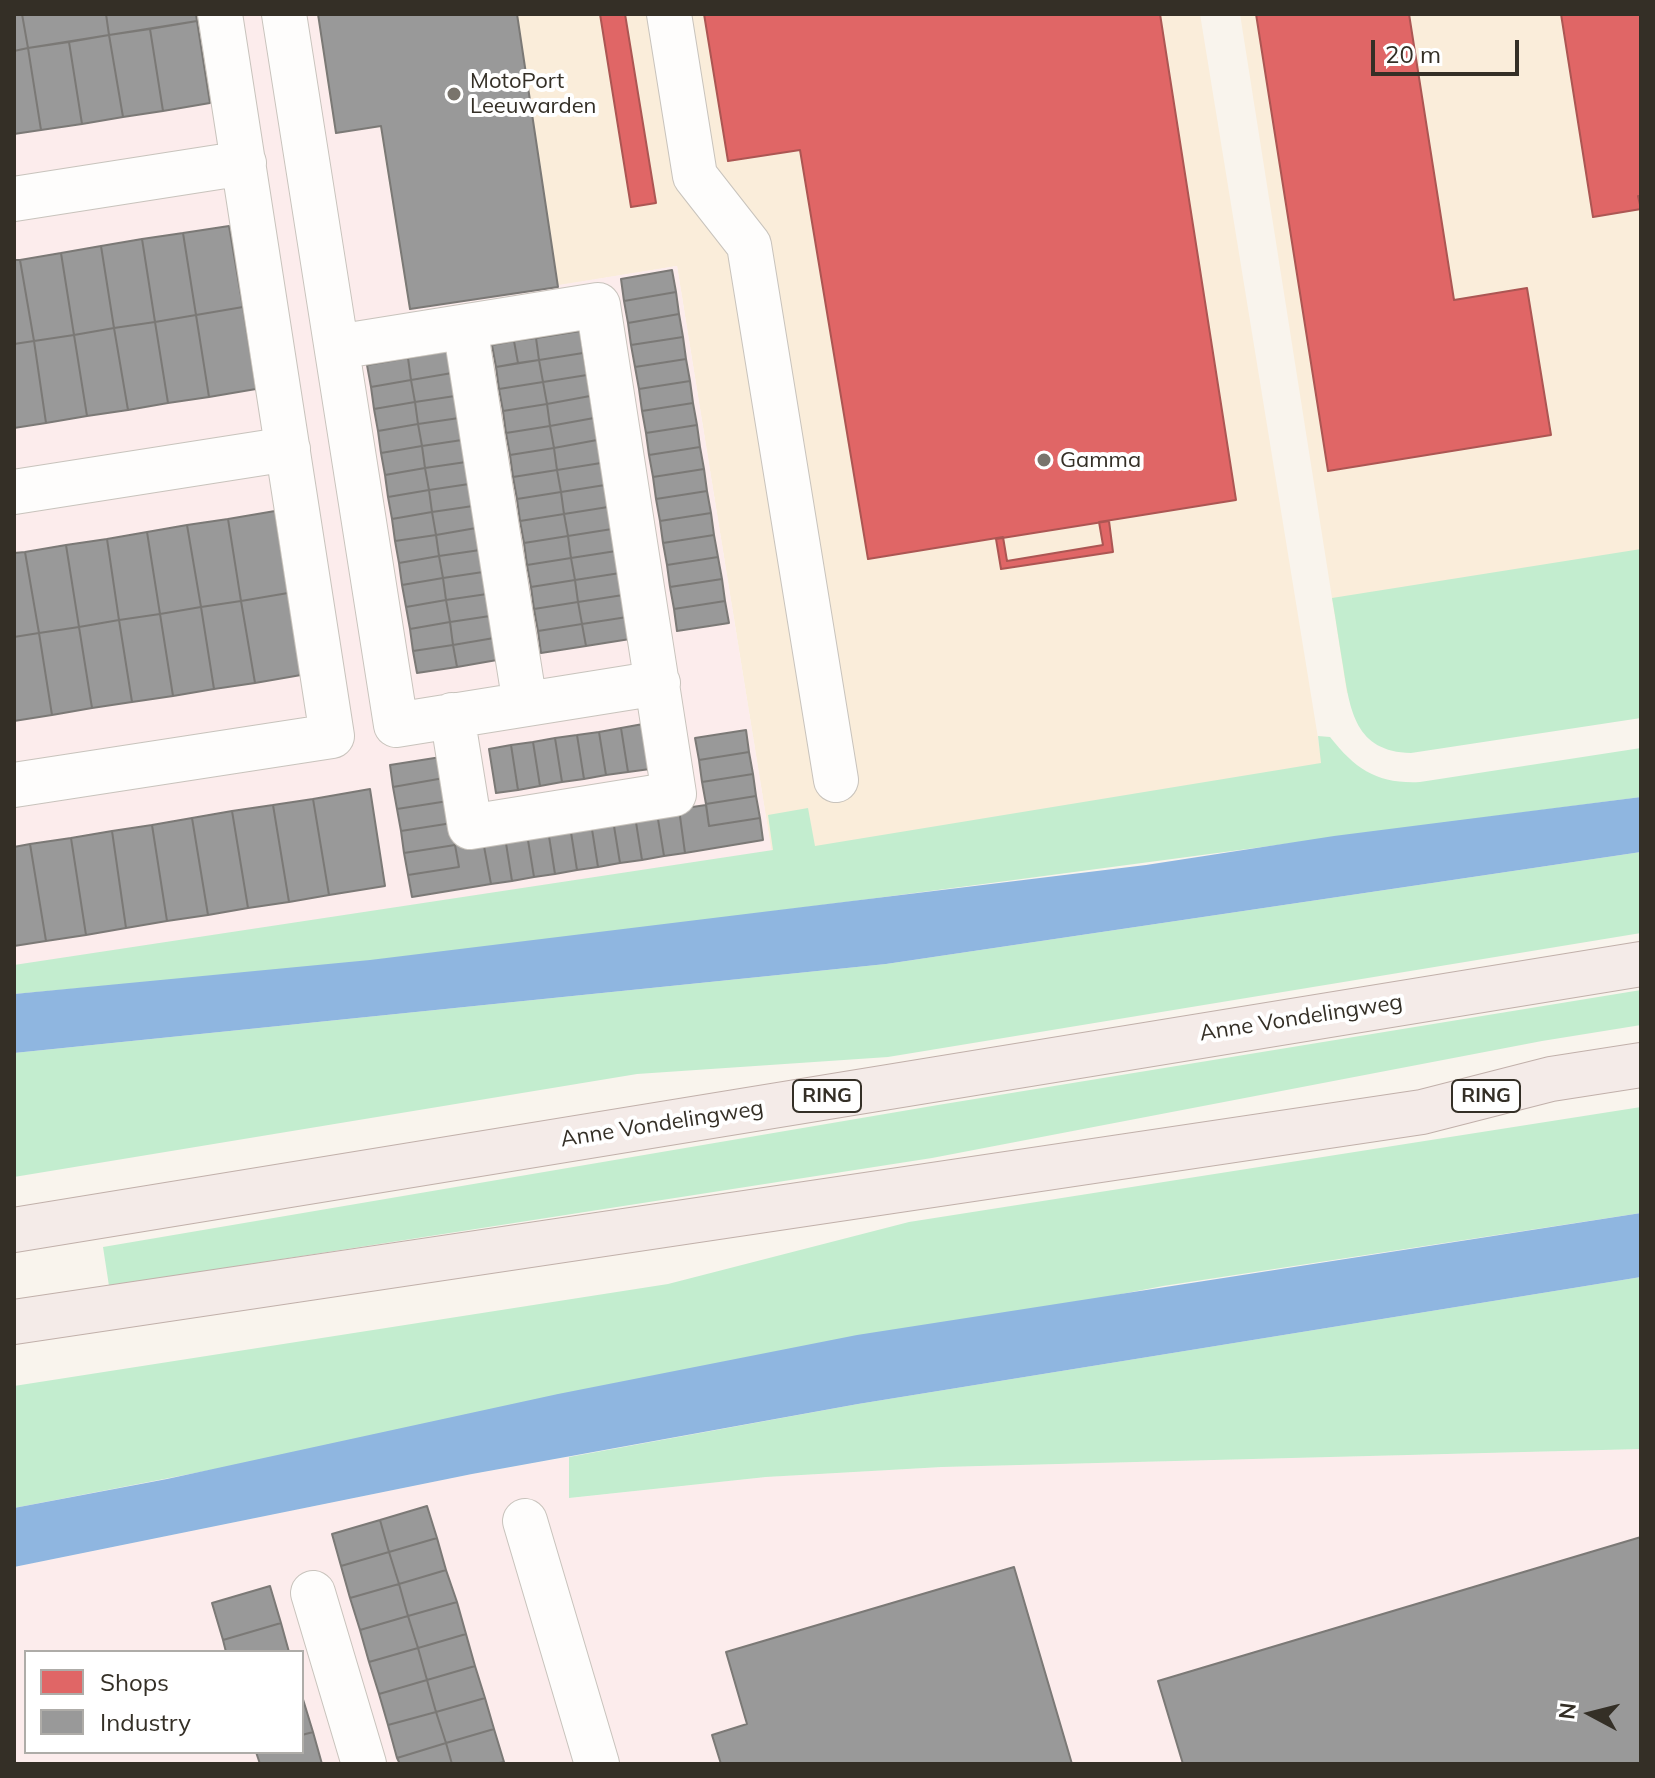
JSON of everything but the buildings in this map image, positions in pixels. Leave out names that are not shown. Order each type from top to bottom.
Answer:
[{"type":"main road","name":"Anne Vondelingweg","points":[[14,1230],[1641,964]]},
{"type":"main road","name":"RING","points":[[14,1322],[1422,1112],[1551,1079],[1641,1065]]},
{"type":"main road","points":[[14,1204],[110,1214]]},
{"type":"main road","points":[[14,1347],[101,1308]]},
{"type":"lane","points":[[14,785],[332,736],[220,14]]},
{"type":"lane","points":[[284,14],[396,725],[658,683]]},
{"type":"lane","points":[[669,14],[695,176],[749,245],[836,780]]},
{"type":"lane","points":[[14,199],[244,163]]},
{"type":"lane","points":[[337,347],[598,305],[674,794],[470,827],[452,715]]},
{"type":"lane","points":[[465,327],[525,704]]},
{"type":"lane","points":[[14,492],[288,449]]},
{"type":"lane","points":[[525,1521],[597,1764]]},
{"type":"lane","points":[[313,1593],[364,1764]]},
{"type":"shaded area","points":[[14,14],[317,14],[335,133],[380,127],[409,309],[677,266],[781,910],[370,960],[14,994]]},
{"type":"shaded area","points":[[317,14],[1200,14],[1334,836],[781,910],[677,266],[409,310],[380,127],[335,134]]},
{"type":"shaded area","points":[[1240,14],[1641,14],[1641,646],[1347,693]]},
{"type":"shaded area","points":[[1641,1449],[1641,1764],[14,1764],[14,1567],[569,1457],[570,1498],[766,1477],[942,1467]]},
{"type":"green space","points":[[1641,549],[1641,718],[1411,753],[1392,751],[1378,745],[1359,726],[1349,698],[1332,598]]},
{"type":"green space","points":[[1318,736],[1330,737],[1349,758],[1369,773],[1405,782],[1641,748],[1641,797],[534,941],[285,970],[14,994],[14,965],[773,850],[768,815],[808,808],[815,846],[1321,763]]},
{"type":"green space","points":[[1641,852],[1641,933],[888,1057],[637,1074],[14,1177],[14,1053],[886,964]]},
{"type":"green space","points":[[1641,990],[1641,1025],[1542,1041],[932,1158],[109,1286],[103,1247],[938,1105]]},
{"type":"green space","points":[[1641,1107],[1641,1213],[1163,1286],[14,1508],[14,1386],[668,1284],[909,1222]]},
{"type":"green space","points":[[1641,1277],[1641,1449],[942,1467],[766,1477],[569,1498],[569,1457],[858,1404]]},
{"type":"water","points":[[1641,797],[1641,852],[886,964],[14,1053],[14,994],[370,960],[1146,865],[1334,836]]},
{"type":"water","points":[[1641,1213],[1641,1277],[858,1404],[472,1474],[14,1567],[14,1508],[857,1335]]},
{"type":"place","name":"MotoPort Leeuwarden","points":[[454,94]]},
{"type":"place","name":"Gamma","points":[[1044,460]]}]
